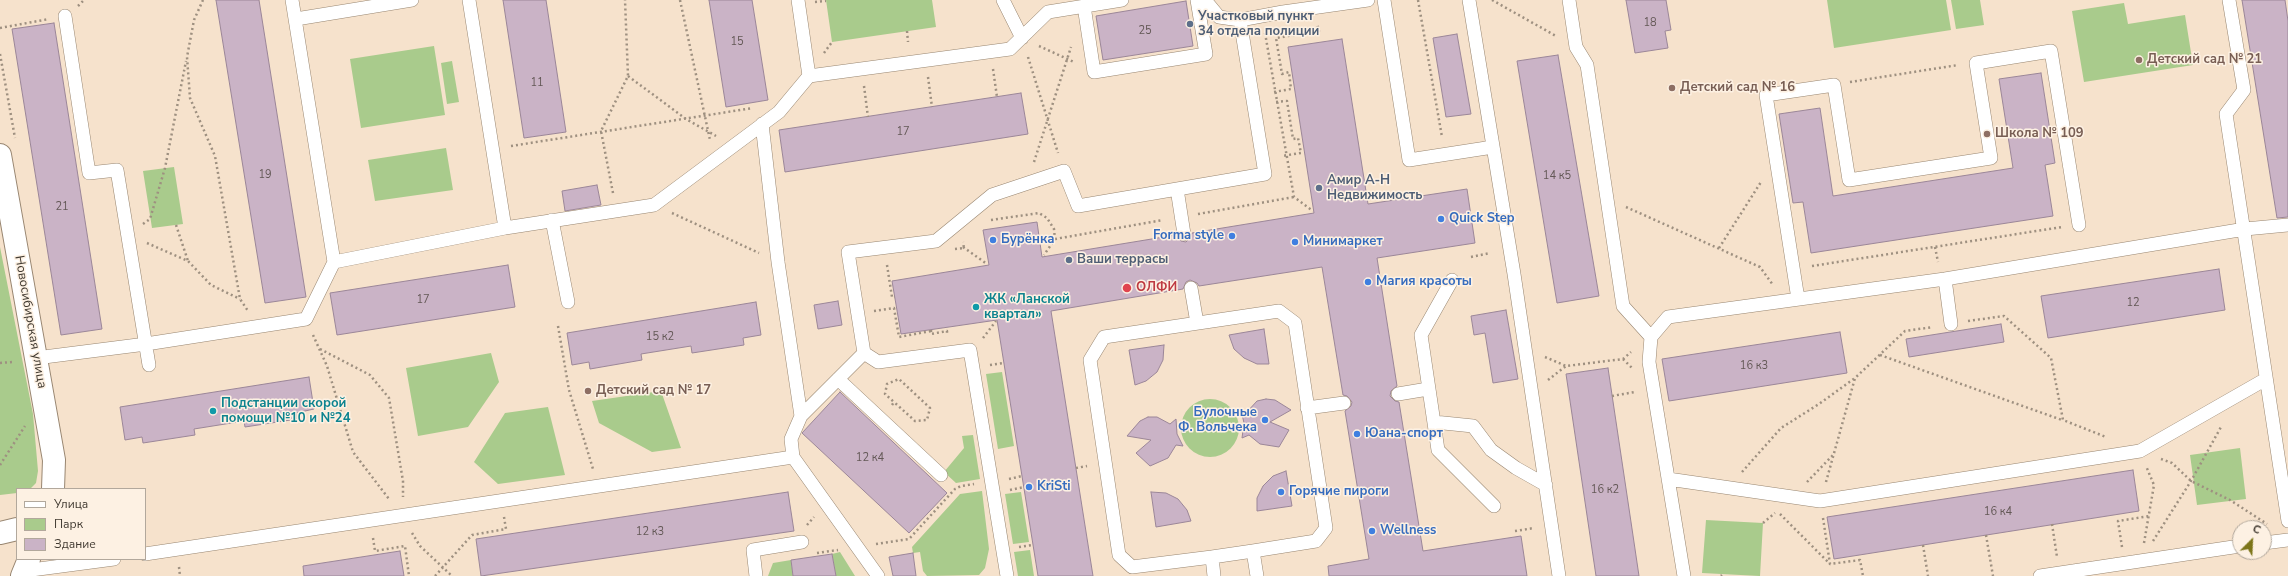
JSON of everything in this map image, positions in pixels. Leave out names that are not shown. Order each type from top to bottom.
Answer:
[{"type":"street","name":"Новосибирская улица","points":[[0,155],[54,460],[53,488]]},
{"type":"street","points":[[0,534],[16,529]]},
{"type":"lane","points":[[36,358],[146,344],[306,319],[334,262],[292,0]]},
{"type":"lane","points":[[296,19],[412,0]]},
{"type":"lane","points":[[469,0],[505,228]]},
{"type":"lane","points":[[798,0],[809,76]]},
{"type":"lane","points":[[1003,0],[1022,38]]},
{"type":"lane","points":[[334,262],[505,228],[654,205],[779,112],[809,76],[1010,49],[1048,12],[1122,0]]},
{"type":"lane","points":[[1084,6],[1094,72],[1206,54],[1197,0]]},
{"type":"lane","points":[[1205,0],[1219,17],[1240,20],[1368,0]]},
{"type":"lane","points":[[1384,0],[1409,160],[1493,147]]},
{"type":"lane","points":[[1469,0],[1493,147],[1514,319],[1525,348],[1559,576]]},
{"type":"lane","points":[[1569,0],[1576,47],[1587,65],[1623,306],[1650,336]]},
{"type":"lane","points":[[2229,0],[2244,90],[2226,114],[2245,230],[2288,521]]},
{"type":"lane","points":[[64,16],[89,173],[117,170],[149,365]]},
{"type":"lane","points":[[1007,576],[970,350],[878,362],[864,353],[848,252],[936,241],[992,194],[1064,171],[1078,206],[1265,174],[1240,20]]},
{"type":"lane","points":[[1798,299],[1766,95],[1834,85],[1849,180],[1865,178],[1991,158],[1976,63],[2052,51],[2079,225]]},
{"type":"lane","points":[[762,124],[778,262],[801,416]]},
{"type":"lane","points":[[1177,189],[1184,234]]},
{"type":"lane","points":[[552,220],[568,302]]},
{"type":"lane","points":[[1684,576],[1649,362],[1650,336],[1668,317],[1945,279],[2245,230],[2288,225]]},
{"type":"lane","points":[[1945,279],[1951,324]]},
{"type":"lane","points":[[1452,280],[1420,335],[1438,450],[1494,506]]},
{"type":"lane","points":[[1192,288],[1197,323]]},
{"type":"lane","points":[[1279,311],[1295,323],[1326,528],[1316,541],[1212,557],[1132,567],[1119,555],[1090,360],[1104,337],[1197,323],[1279,311]]},
{"type":"lane","points":[[864,353],[801,416],[791,439],[793,457],[859,547],[878,576]]},
{"type":"lane","points":[[1668,479],[1820,501],[2140,451],[2266,378]]},
{"type":"lane","points":[[838,380],[941,475]]},
{"type":"lane","points":[[1398,394],[1428,389]]},
{"type":"lane","points":[[1307,408],[1344,403]]},
{"type":"lane","points":[[1434,422],[1473,426],[1492,450],[1516,468],[1546,485]]},
{"type":"lane","points":[[146,554],[793,457]]},
{"type":"lane","points":[[2272,542],[2288,540]]},
{"type":"lane","points":[[756,576],[753,550],[802,542]]},
{"type":"lane","points":[[2040,576],[2232,547]]},
{"type":"lane","points":[[1253,551],[1257,576]]},
{"type":"lane","points":[[1212,557],[1214,576]]},
{"type":"lane","points":[[25,569],[105,560]]},
{"type":"path","points":[[128,235],[150,219],[166,168],[194,20],[203,0]]},
{"type":"path","points":[[610,212],[614,190],[601,131],[628,76],[625,0]]},
{"type":"path","points":[[680,0],[715,159]]},
{"type":"path","points":[[1418,0],[1445,154]]},
{"type":"path","points":[[1492,0],[1576,47]]},
{"type":"path","points":[[0,28],[64,16]]},
{"type":"path","points":[[907,31],[908,42]]},
{"type":"path","points":[[1273,92],[1291,89],[1288,72],[1282,74],[1276,38],[1319,31]]},
{"type":"path","points":[[1265,33],[1273,92],[1294,197],[1312,211]]},
{"type":"path","points":[[1022,38],[1094,72]]},
{"type":"path","points":[[1022,38],[1064,171]]},
{"type":"path","points":[[1027,183],[1072,44]]},
{"type":"path","points":[[990,51],[997,96]]},
{"type":"path","points":[[187,57],[190,98],[215,156],[240,299],[259,326]]},
{"type":"path","points":[[926,60],[932,106]]},
{"type":"path","points":[[1834,85],[1976,63]]},
{"type":"path","points":[[861,69],[868,117]]},
{"type":"path","points":[[628,76],[686,119],[708,130],[732,146]]},
{"type":"path","points":[[1275,102],[1287,100],[1293,139],[1298,138],[1301,153],[1282,156]]},
{"type":"path","points":[[492,148],[762,107],[779,112]]},
{"type":"path","points":[[1719,248],[1761,181],[1778,176]]},
{"type":"path","points":[[1607,199],[1642,213],[1760,267],[1784,301]]},
{"type":"path","points":[[654,205],[778,262]]},
{"type":"path","points":[[176,225],[188,261]]},
{"type":"path","points":[[1793,269],[2079,225]]},
{"type":"path","points":[[945,234],[987,264]]},
{"type":"path","points":[[128,235],[188,261],[211,285],[240,299]]},
{"type":"path","points":[[1044,255],[1055,239]]},
{"type":"path","points":[[884,247],[892,297],[895,297]]},
{"type":"path","points":[[1471,257],[1490,253]]},
{"type":"path","points":[[894,308],[899,337],[931,330],[931,334],[947,331]]},
{"type":"path","points":[[1728,487],[1781,428],[1820,404],[1855,378],[1906,331],[2004,316],[2051,358],[2063,420]]},
{"type":"path","points":[[306,319],[327,366],[353,452],[402,516],[420,546],[452,576]]},
{"type":"path","points":[[983,338],[996,321]]},
{"type":"path","points":[[558,326],[569,390],[594,471]]},
{"type":"path","points":[[1525,348],[1566,366],[1622,359],[1650,336]]},
{"type":"path","points":[[319,349],[370,375],[389,398],[404,481],[402,516]]},
{"type":"path","points":[[1880,355],[2063,420],[2172,464],[2191,481],[2230,500],[2261,520]]},
{"type":"path","points":[[0,363],[15,362]]},
{"type":"path","points":[[1830,564],[1820,501],[1855,378]]},
{"type":"path","points":[[899,379],[930,408],[927,420],[915,421],[894,402],[885,394],[887,384],[899,379]]},
{"type":"path","points":[[1612,396],[1654,389]]},
{"type":"path","points":[[2140,561],[2191,481],[2238,395]]},
{"type":"path","points":[[880,418],[894,402]]},
{"type":"path","points":[[0,465],[29,421]]},
{"type":"path","points":[[2140,451],[2154,485],[2150,516],[2140,561]]},
{"type":"path","points":[[1793,497],[1834,455]]},
{"type":"path","points":[[881,543],[909,539],[955,489],[961,486],[980,483]]},
{"type":"path","points":[[1759,492],[1830,564]]},
{"type":"path","points":[[2124,563],[2118,521],[2150,516]]},
{"type":"path","points":[[371,520],[375,551],[404,546],[409,576]]},
{"type":"path","points":[[2052,524],[2059,573]]},
{"type":"path","points":[[1515,531],[1534,528]]},
{"type":"path","points":[[435,576],[472,535],[506,529]]},
{"type":"path","points":[[1986,535],[1993,576]]},
{"type":"path","points":[[802,542],[804,555],[859,547]]},
{"type":"path","points":[[1923,545],[1928,576]]},
{"type":"path","points":[[1830,564],[1860,560],[1863,576]]},
{"type":"green space","points":[[826,0],[932,0],[936,27],[832,42]]},
{"type":"green space","points":[[1827,0],[1946,0],[1951,30],[1834,48]]},
{"type":"green space","points":[[1951,0],[1980,0],[1984,25],[1956,29]]},
{"type":"green space","points":[[2124,3],[2128,24],[2185,15],[2193,65],[2084,82],[2072,11]]},
{"type":"green space","points":[[434,46],[445,115],[361,128],[350,59]]},
{"type":"green space","points":[[452,61],[459,102],[447,104],[441,63]]},
{"type":"green space","points":[[446,148],[453,190],[375,201],[368,160]]},
{"type":"green space","points":[[174,167],[183,224],[152,228],[143,171]]},
{"type":"green space","points":[[0,247],[33,414],[38,471],[36,483],[31,488],[16,488],[16,493],[0,495]]},
{"type":"green space","points":[[491,353],[499,382],[468,427],[418,436],[406,368]]},
{"type":"green space","points":[[1002,372],[1014,446],[998,449],[986,374]]},
{"type":"green space","points":[[661,391],[681,448],[652,452],[599,423],[592,401]]},
{"type":"green space","points":[[1204,399],[1216,399],[1231,407],[1239,422],[1239,434],[1231,449],[1216,457],[1204,457],[1189,449],[1181,434],[1181,422],[1189,407]]},
{"type":"green space","points":[[548,407],[565,475],[498,484],[474,462],[505,413]]},
{"type":"green space","points":[[973,435],[980,479],[956,483],[944,472],[964,448],[962,436]]},
{"type":"green space","points":[[2240,448],[2246,499],[2197,505],[2190,455]]},
{"type":"green space","points":[[982,491],[989,549],[985,568],[979,575],[927,576],[923,571],[920,552],[913,553],[912,547],[960,494]]},
{"type":"green space","points":[[1021,492],[1029,542],[1013,544],[1005,494]]},
{"type":"green space","points":[[1706,520],[1763,523],[1760,576],[1702,573]]},
{"type":"green space","points":[[1030,550],[1034,576],[1018,576],[1014,552]]},
{"type":"green space","points":[[840,552],[855,576],[836,576],[832,554]]},
{"type":"green space","points":[[791,560],[793,576],[768,576],[773,563]]},
{"type":"building","points":[[216,0],[259,0],[306,297],[265,303]]},
{"type":"building","points":[[503,0],[546,0],[566,132],[524,138]]},
{"type":"building","points":[[709,0],[752,0],[768,100],[726,107]]},
{"type":"building","points":[[1626,0],[1666,0],[1671,30],[1665,31],[1668,48],[1635,53]]},
{"type":"building","points":[[2242,0],[2285,0],[2288,21],[2288,217],[2277,218]]},
{"type":"building","points":[[1186,1],[1193,46],[1103,60],[1096,16]]},
{"type":"building","points":[[54,23],[102,329],[61,335],[12,29]]},
{"type":"building","points":[[1457,34],[1471,114],[1446,117],[1433,38]]},
{"type":"building","name":"ЖК «Ланской квартал»","points":[[1342,39],[1368,204],[1467,189],[1475,243],[1377,258],[1397,386],[1391,391],[1390,396],[1395,401],[1399,402],[1423,551],[1521,536],[1527,576],[1329,576],[1328,566],[1369,559],[1345,411],[1351,406],[1352,402],[1347,396],[1343,395],[1322,267],[1199,286],[1197,283],[1190,280],[1186,282],[1183,289],[1051,311],[1093,576],[1038,576],[997,320],[901,334],[892,281],[989,265],[983,230],[1037,222],[1042,257],[1176,235],[1181,241],[1186,242],[1191,237],[1192,233],[1314,213],[1288,47]]},
{"type":"building","points":[[1558,55],[1599,296],[1557,303],[1517,61]]},
{"type":"building","points":[[2041,73],[2055,163],[2045,165],[2053,216],[1811,253],[1803,202],[1793,203],[1779,114],[1820,108],[1833,196],[2013,168],[1999,79]]},
{"type":"building","points":[[1021,93],[1028,134],[785,172],[779,130]]},
{"type":"building","points":[[597,185],[601,205],[565,211],[562,191]]},
{"type":"building","points":[[508,265],[515,307],[337,335],[330,293]]},
{"type":"building","points":[[2219,269],[2225,310],[2048,338],[2041,296]]},
{"type":"building","points":[[838,301],[842,325],[818,329],[814,305]]},
{"type":"building","points":[[756,302],[761,335],[743,338],[744,345],[692,353],[691,346],[641,354],[642,360],[590,369],[589,362],[572,365],[567,333]]},
{"type":"building","points":[[1506,310],[1518,379],[1493,383],[1485,333],[1474,335],[1471,316]]},
{"type":"building","points":[[2001,324],[2004,342],[1909,357],[1906,339]]},
{"type":"building","points":[[1264,329],[1269,364],[1257,364],[1244,358],[1234,349],[1229,335]]},
{"type":"building","points":[[1840,332],[1847,373],[1669,401],[1662,359]]},
{"type":"building","points":[[1164,345],[1163,360],[1157,372],[1146,381],[1135,385],[1129,350]]},
{"type":"building","points":[[1608,368],[1639,576],[1596,576],[1566,374]]},
{"type":"building","name":"Подстанции скорой помощи №10 и №24","points":[[309,377],[314,409],[296,413],[297,419],[245,427],[244,421],[194,429],[195,435],[143,443],[142,437],[125,440],[120,407]]},
{"type":"building","points":[[840,392],[947,493],[909,533],[802,433]]},
{"type":"building","points":[[1266,399],[1275,400],[1291,410],[1270,422],[1289,430],[1279,447],[1260,444],[1249,435],[1242,438],[1244,423],[1241,410],[1246,413],[1257,401]]},
{"type":"building","points":[[1148,417],[1157,417],[1170,424],[1176,419],[1177,434],[1183,446],[1176,445],[1168,458],[1150,466],[1136,453],[1151,440],[1127,436],[1140,421]]},
{"type":"building","points":[[2133,470],[2139,511],[1834,559],[1827,517]]},
{"type":"building","points":[[1286,471],[1292,506],[1257,511],[1257,498],[1263,486],[1273,476]]},
{"type":"building","points":[[788,492],[794,531],[481,576],[476,539]]},
{"type":"building","points":[[1151,492],[1166,493],[1178,499],[1187,510],[1191,521],[1156,527]]},
{"type":"building","points":[[400,551],[404,576],[304,576],[303,566]]},
{"type":"building","points":[[913,553],[916,576],[893,576],[889,557]]},
{"type":"building","points":[[832,554],[836,576],[793,576],[791,560]]},
{"type":"place","name":"Участковый пункт 34 отдела полиции","points":[[1190,24]]},
{"type":"place","name":"Детский сад № 21","points":[[2139,60]]},
{"type":"place","name":"Детский сад № 16","points":[[1672,88]]},
{"type":"place","name":"Школа № 109","points":[[1987,134]]},
{"type":"place","name":"Амир А-Н Недвижимость","points":[[1319,188]]},
{"type":"place","name":"Quick Step","points":[[1441,219]]},
{"type":"place","name":"Forma style","points":[[1232,236]]},
{"type":"place","name":"Бурёнка","points":[[993,240]]},
{"type":"place","name":"Минимаркет","points":[[1295,242]]},
{"type":"place","name":"Ваши террасы","points":[[1069,260]]},
{"type":"place","name":"Магия красоты","points":[[1368,282]]},
{"type":"place","name":"ОЛФИ","points":[[1127,288]]},
{"type":"place","name":"ЖК «Ланской квартал»","points":[[976,307]]},
{"type":"place","name":"Детский сад № 17","points":[[588,391]]},
{"type":"place","name":"Подстанции скорой помощи №10 и №24","points":[[213,411]]},
{"type":"place","name":"Булочные Ф. Вольчека","points":[[1265,420]]},
{"type":"place","name":"Юана-спорт","points":[[1357,434]]},
{"type":"place","name":"KriSti","points":[[1029,487]]},
{"type":"place","name":"Горячие пироги","points":[[1281,492]]},
{"type":"place","name":"Wellness","points":[[1372,531]]}]
